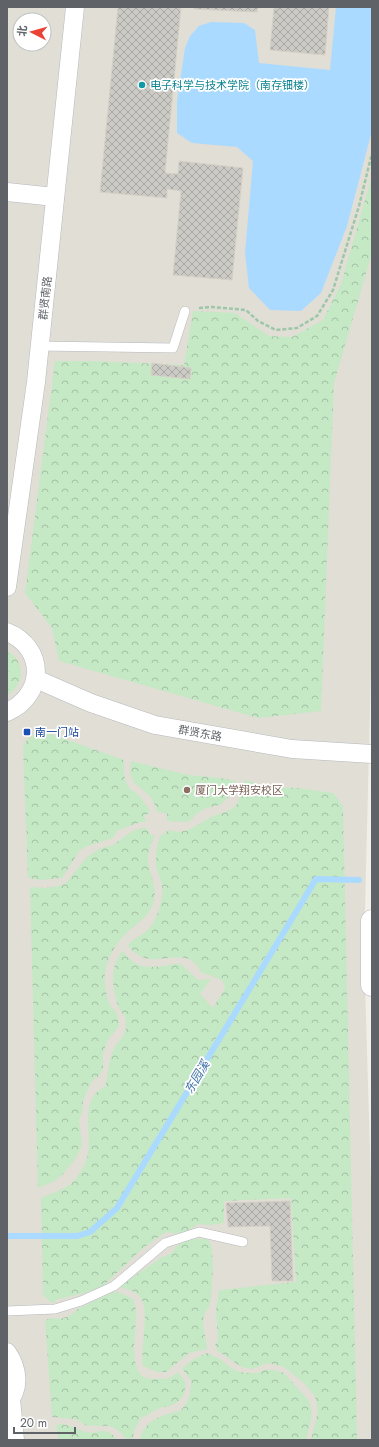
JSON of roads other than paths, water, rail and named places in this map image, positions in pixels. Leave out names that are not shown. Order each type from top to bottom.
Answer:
[{"type":"main road","points":[[372,921],[372,985]]},
{"type":"street","name":"群贤南路","points":[[7,587],[36,382],[75,7]]},
{"type":"street","points":[[7,192],[55,196]]},
{"type":"street","points":[[7,632],[17,636],[27,644],[34,657],[36,679],[30,693],[21,704],[7,712]]},
{"type":"street","name":"群贤东路","points":[[36,679],[91,703],[155,725],[292,749],[372,754]]},
{"type":"street","points":[[7,1352],[15,1364],[17,1378],[16,1386],[9,1401],[14,1440]]},
{"type":"lane","points":[[39,346],[173,348],[185,311]]},
{"type":"lane","points":[[7,1311],[56,1309],[114,1286],[165,1244],[198,1232],[243,1242]]},
{"type":"water","points":[[336,7],[372,7],[372,129],[347,226],[321,293],[301,311],[270,310],[249,288],[245,253],[253,161],[237,147],[192,143],[177,133],[177,101],[185,48],[190,36],[199,26],[211,22],[244,23],[255,30],[259,63],[330,70]]},
{"type":"waterway","name":"东园溪","points":[[7,1236],[77,1236],[90,1232],[117,1208],[316,879],[359,880]]},
{"type":"place","name":"电子科学与技术学院（南存钿楼）","points":[[142,85]]},
{"type":"place","name":"南一门站","points":[[27,732]]},
{"type":"place","name":"厦门大学翔安校区","points":[[187,790]]}]
